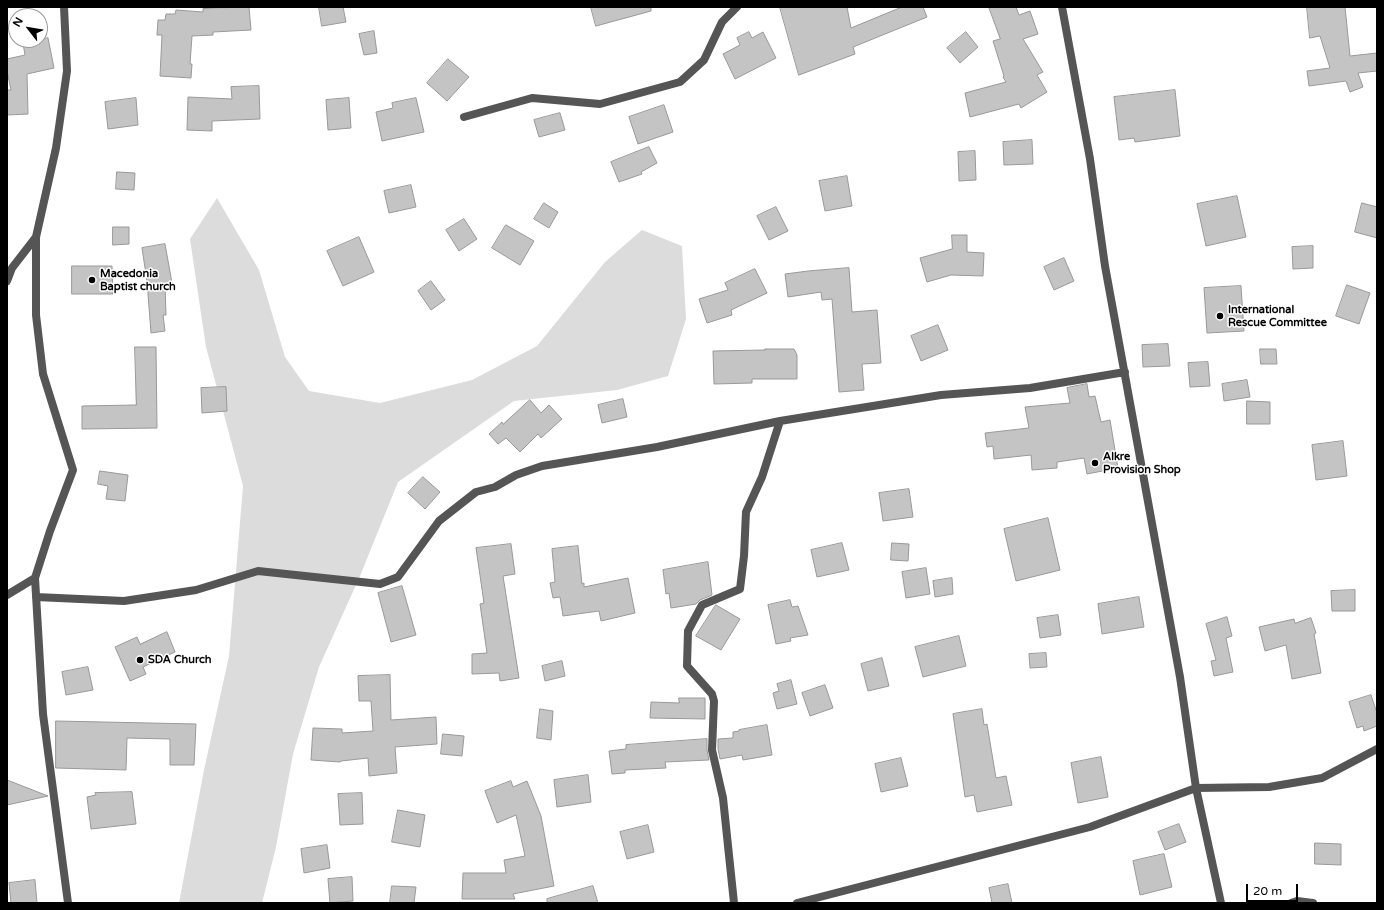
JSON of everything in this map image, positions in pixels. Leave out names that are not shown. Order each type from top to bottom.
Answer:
[{"type":"street","points":[[64,7],[67,71],[56,148],[36,238],[36,315],[43,374],[73,470],[35,578],[43,714],[68,903]]},
{"type":"street","points":[[464,117],[532,98],[600,104],[680,82],[704,60],[722,22],[737,7]]},
{"type":"street","points":[[1062,7],[1090,159],[1105,266],[1180,677],[1196,788],[1221,903]]},
{"type":"street","points":[[7,281],[12,268],[36,238]]},
{"type":"street","points":[[36,597],[124,601],[196,590],[258,571],[380,584],[398,577],[439,521],[476,492],[495,487],[516,475],[542,466],[656,447],[780,421],[941,395],[1030,388],[1125,372]]},
{"type":"street","points":[[734,903],[723,798],[712,750],[714,701],[712,694],[687,666],[688,632],[702,605],[740,589],[744,556],[746,512],[762,477],[780,421]]},
{"type":"street","points":[[7,595],[35,578]]},
{"type":"street","points":[[797,903],[1090,827],[1196,788],[1269,787],[1322,778],[1377,749]]},
{"type":"street","points":[[1291,903],[1297,901],[1313,903]]},
{"type":"shaded area","points":[[217,198],[259,270],[285,357],[309,391],[380,403],[472,380],[537,346],[605,262],[642,230],[682,246],[686,319],[668,376],[617,390],[514,401],[398,482],[360,576],[319,667],[293,754],[276,847],[262,903],[179,903],[204,770],[229,656],[243,486],[206,347],[190,239]]},
{"type":"building","points":[[249,7],[251,30],[213,32],[213,35],[192,36],[190,64],[192,64],[191,78],[160,76],[162,35],[157,35],[158,20],[165,20],[166,14],[175,14],[176,10],[203,12],[203,9]]},
{"type":"building","points":[[319,7],[343,7],[346,22],[322,26]]},
{"type":"building","points":[[591,7],[651,7],[651,11],[596,26]]},
{"type":"building","points":[[780,7],[847,7],[851,28],[902,7],[923,7],[927,17],[853,47],[855,54],[799,75]]},
{"type":"building","points":[[989,7],[1016,7],[1019,15],[1030,11],[1038,34],[1023,39],[1043,72],[1037,75],[1047,92],[1021,108],[1019,104],[970,117],[965,93],[1006,82],[1003,77],[1004,76],[993,41],[1000,39]]},
{"type":"building","points":[[1307,7],[1345,7],[1350,56],[1377,53],[1377,71],[1358,73],[1363,87],[1350,92],[1346,81],[1309,86],[1307,71],[1330,68],[1320,36],[1310,38]]},
{"type":"building","points":[[374,31],[377,53],[364,55],[359,34]]},
{"type":"building","points":[[749,32],[752,38],[763,32],[776,58],[735,79],[723,54],[740,45],[737,38]]},
{"type":"building","points":[[966,32],[978,47],[960,63],[947,48]]},
{"type":"building","points":[[48,38],[54,68],[27,74],[28,114],[7,115],[7,90],[11,90],[7,71],[7,59],[25,55],[24,48],[48,48]]},
{"type":"building","points":[[448,59],[469,77],[447,101],[427,83]]},
{"type":"building","points":[[259,86],[260,119],[212,121],[212,131],[187,130],[188,97],[232,99],[231,87]]},
{"type":"building","points":[[1175,90],[1180,136],[1135,142],[1134,138],[1119,140],[1114,97]]},
{"type":"building","points":[[136,98],[138,125],[108,129],[105,102]]},
{"type":"building","points":[[349,98],[351,128],[328,130],[326,100]]},
{"type":"building","points":[[416,98],[424,132],[382,141],[376,112],[393,108],[392,103]]},
{"type":"building","points":[[664,105],[673,132],[638,144],[629,117]]},
{"type":"building","points":[[560,113],[565,130],[539,137],[534,120]]},
{"type":"building","points":[[1032,140],[1033,164],[1004,165],[1003,142]]},
{"type":"building","points":[[649,147],[657,163],[641,172],[642,174],[619,182],[611,162]]},
{"type":"building","points":[[975,151],[976,180],[959,181],[958,152]]},
{"type":"building","points":[[117,172],[135,173],[134,190],[116,189]]},
{"type":"building","points":[[847,176],[852,206],[825,211],[819,181]]},
{"type":"building","points":[[411,185],[416,207],[389,213],[384,191]]},
{"type":"building","points":[[1237,196],[1246,237],[1206,246],[1197,204]]},
{"type":"building","points":[[544,203],[558,212],[549,228],[534,219]]},
{"type":"building","points":[[1362,203],[1377,207],[1377,238],[1355,232]]},
{"type":"building","points":[[776,207],[788,231],[769,240],[757,216]]},
{"type":"building","points":[[464,219],[477,239],[459,251],[446,230]]},
{"type":"building","points":[[506,225],[534,241],[520,265],[492,248]]},
{"type":"building","points":[[113,227],[129,227],[129,244],[113,245]]},
{"type":"building","points":[[952,235],[967,235],[967,252],[984,253],[983,276],[951,275],[927,282],[920,258],[952,249]]},
{"type":"building","points":[[359,237],[374,272],[343,286],[327,251]]},
{"type":"building","points":[[165,244],[172,283],[165,285],[166,315],[163,315],[165,331],[151,333],[147,281],[142,248]]},
{"type":"building","points":[[1313,246],[1313,268],[1293,269],[1292,247]]},
{"type":"building","points":[[1064,258],[1074,281],[1054,290],[1044,267]]},
{"type":"building","name":"Macedonia Baptist church","points":[[72,266],[112,266],[113,294],[72,294]]},
{"type":"building","points":[[849,268],[852,312],[877,310],[881,363],[862,364],[864,390],[839,392],[832,299],[822,300],[821,292],[788,297],[785,274]]},
{"type":"building","points":[[755,269],[767,293],[731,310],[732,315],[707,323],[699,299],[728,290],[725,283]]},
{"type":"building","points":[[431,281],[445,300],[431,310],[418,291]]},
{"type":"building","points":[[1347,285],[1370,293],[1359,324],[1336,316]]},
{"type":"building","points":[[1241,286],[1244,331],[1207,333],[1204,288]]},
{"type":"building","points":[[938,325],[948,350],[921,361],[911,336]]},
{"type":"building","points":[[1168,344],[1170,366],[1143,367],[1142,345]]},
{"type":"building","points":[[135,347],[156,347],[157,428],[82,429],[82,406],[136,405]]},
{"type":"building","points":[[794,349],[797,355],[797,379],[752,379],[752,383],[714,384],[713,351]]},
{"type":"building","points":[[1260,349],[1276,349],[1277,364],[1261,364]]},
{"type":"building","points":[[1208,362],[1210,386],[1190,387],[1188,363]]},
{"type":"building","points":[[1247,380],[1250,397],[1224,401],[1222,384]]},
{"type":"building","points":[[1087,384],[1089,397],[1095,396],[1101,422],[1110,420],[1118,468],[1087,474],[1084,458],[1057,462],[1057,468],[1032,470],[1031,455],[994,459],[993,446],[987,447],[985,433],[1029,428],[1025,407],[1070,403],[1067,388]]},
{"type":"building","points":[[226,387],[227,411],[202,413],[201,388]]},
{"type":"building","points":[[623,399],[627,417],[602,423],[598,405]]},
{"type":"building","points":[[530,400],[541,413],[549,405],[562,419],[541,438],[538,434],[520,452],[506,438],[498,444],[489,434],[502,422],[503,424]]},
{"type":"building","points":[[1247,401],[1270,402],[1270,424],[1247,424]]},
{"type":"building","points":[[1343,441],[1347,476],[1316,480],[1312,445]]},
{"type":"building","points":[[100,471],[128,475],[125,501],[106,499],[108,486],[98,484]]},
{"type":"building","points":[[423,477],[440,492],[425,509],[408,493]]},
{"type":"building","points":[[909,489],[913,517],[883,521],[879,493]]},
{"type":"building","points":[[1048,518],[1060,570],[1016,581],[1004,529]]},
{"type":"building","points":[[842,543],[849,570],[817,577],[811,550]]},
{"type":"building","points":[[892,543],[909,544],[908,561],[891,560]]},
{"type":"building","points":[[511,544],[515,574],[503,576],[519,678],[500,681],[499,673],[472,674],[472,654],[487,653],[480,604],[484,603],[476,548]]},
{"type":"building","points":[[578,546],[582,584],[584,583],[584,587],[628,578],[635,613],[601,621],[599,611],[563,616],[560,597],[553,598],[550,583],[555,582],[552,549]]},
{"type":"building","points":[[708,562],[712,595],[700,600],[696,604],[671,608],[669,593],[666,594],[663,570]]},
{"type":"building","points":[[926,568],[930,594],[906,598],[902,572]]},
{"type":"building","points":[[952,578],[953,594],[935,597],[933,581]]},
{"type":"building","points":[[402,586],[416,635],[391,642],[378,593]]},
{"type":"building","points":[[1355,590],[1355,611],[1332,611],[1331,591]]},
{"type":"building","points":[[1139,597],[1144,627],[1102,634],[1098,604]]},
{"type":"building","points":[[790,600],[792,607],[798,606],[808,635],[790,638],[791,641],[776,644],[768,605]]},
{"type":"building","points":[[716,605],[740,619],[721,650],[696,636]]},
{"type":"building","points":[[1058,615],[1061,635],[1040,638],[1037,618]]},
{"type":"building","points":[[1227,617],[1232,636],[1226,638],[1233,672],[1214,676],[1211,661],[1216,660],[1206,624]]},
{"type":"building","points":[[1311,618],[1316,633],[1314,634],[1321,673],[1292,679],[1286,645],[1265,651],[1259,627],[1294,619],[1295,623]]},
{"type":"building","name":"SDA Church","points":[[167,632],[175,652],[143,667],[146,674],[130,681],[115,647],[137,637],[140,644]]},
{"type":"building","points":[[959,636],[966,666],[923,677],[915,647]]},
{"type":"building","points":[[1046,653],[1047,667],[1030,668],[1029,654]]},
{"type":"building","points":[[882,658],[889,686],[868,691],[861,664]]},
{"type":"building","points":[[562,661],[565,676],[545,681],[542,666]]},
{"type":"building","points":[[88,667],[93,690],[66,695],[62,672]]},
{"type":"building","points":[[390,675],[391,720],[436,717],[437,744],[395,747],[397,773],[369,776],[368,758],[340,762],[311,760],[313,728],[342,729],[342,733],[373,731],[371,701],[359,701],[358,676]]},
{"type":"building","points":[[791,680],[797,704],[777,709],[773,693],[779,691],[777,684]]},
{"type":"building","points":[[825,685],[833,708],[810,716],[802,693]]},
{"type":"building","points":[[1371,695],[1377,713],[1377,726],[1364,731],[1363,726],[1357,728],[1349,702]]},
{"type":"building","points":[[679,698],[705,698],[705,719],[650,718],[651,702],[679,703]]},
{"type":"building","points":[[540,709],[553,711],[551,740],[537,738]]},
{"type":"building","points":[[982,709],[984,725],[987,724],[996,778],[1006,776],[1012,805],[977,812],[974,795],[965,797],[953,714]]},
{"type":"building","points":[[56,721],[196,724],[194,765],[170,765],[170,739],[127,738],[126,770],[56,768]]},
{"type":"building","points":[[767,725],[772,755],[743,760],[742,755],[720,759],[718,739],[733,738],[733,732]]},
{"type":"building","points":[[443,734],[464,736],[462,756],[441,754]]},
{"type":"building","points":[[707,739],[709,760],[665,762],[666,768],[625,770],[625,773],[612,774],[609,751],[626,749],[626,745]]},
{"type":"building","points":[[1101,757],[1108,797],[1078,803],[1071,763]]},
{"type":"building","points":[[901,758],[908,786],[881,792],[875,764]]},
{"type":"building","points":[[588,775],[591,802],[557,807],[554,780]]},
{"type":"building","points":[[7,780],[48,796],[7,805]]},
{"type":"building","points":[[511,781],[513,787],[527,781],[541,816],[554,886],[513,894],[515,899],[462,899],[463,873],[506,873],[504,860],[525,856],[516,815],[497,823],[485,791]]},
{"type":"building","points":[[132,792],[136,824],[91,829],[87,797],[96,795],[95,793]]},
{"type":"building","points":[[362,793],[363,824],[340,825],[338,794]]},
{"type":"building","points":[[398,810],[425,815],[420,847],[392,842]]},
{"type":"building","points":[[1179,824],[1186,842],[1165,850],[1158,832]]},
{"type":"building","points":[[648,825],[654,852],[627,859],[620,832]]},
{"type":"building","points":[[1315,843],[1341,844],[1341,865],[1315,864]]},
{"type":"building","points":[[327,845],[330,868],[304,873],[301,849]]},
{"type":"building","points":[[1164,854],[1172,887],[1140,895],[1133,861]]},
{"type":"building","points":[[352,877],[353,901],[330,903],[328,879]]},
{"type":"building","points":[[35,880],[37,903],[11,903],[9,883]]},
{"type":"building","points":[[1008,884],[1012,903],[992,903],[989,888]]},
{"type":"building","points":[[392,886],[416,887],[414,903],[390,903]]},
{"type":"building","points":[[593,886],[598,903],[547,903],[547,899]]},
{"type":"place","name":"Macedonia Baptist church","points":[[92,280]]},
{"type":"place","name":"International Rescue Committee","points":[[1220,316]]},
{"type":"place","name":"Alkre Provision Shop","points":[[1095,463]]},
{"type":"place","name":"SDA Church","points":[[140,660]]}]
